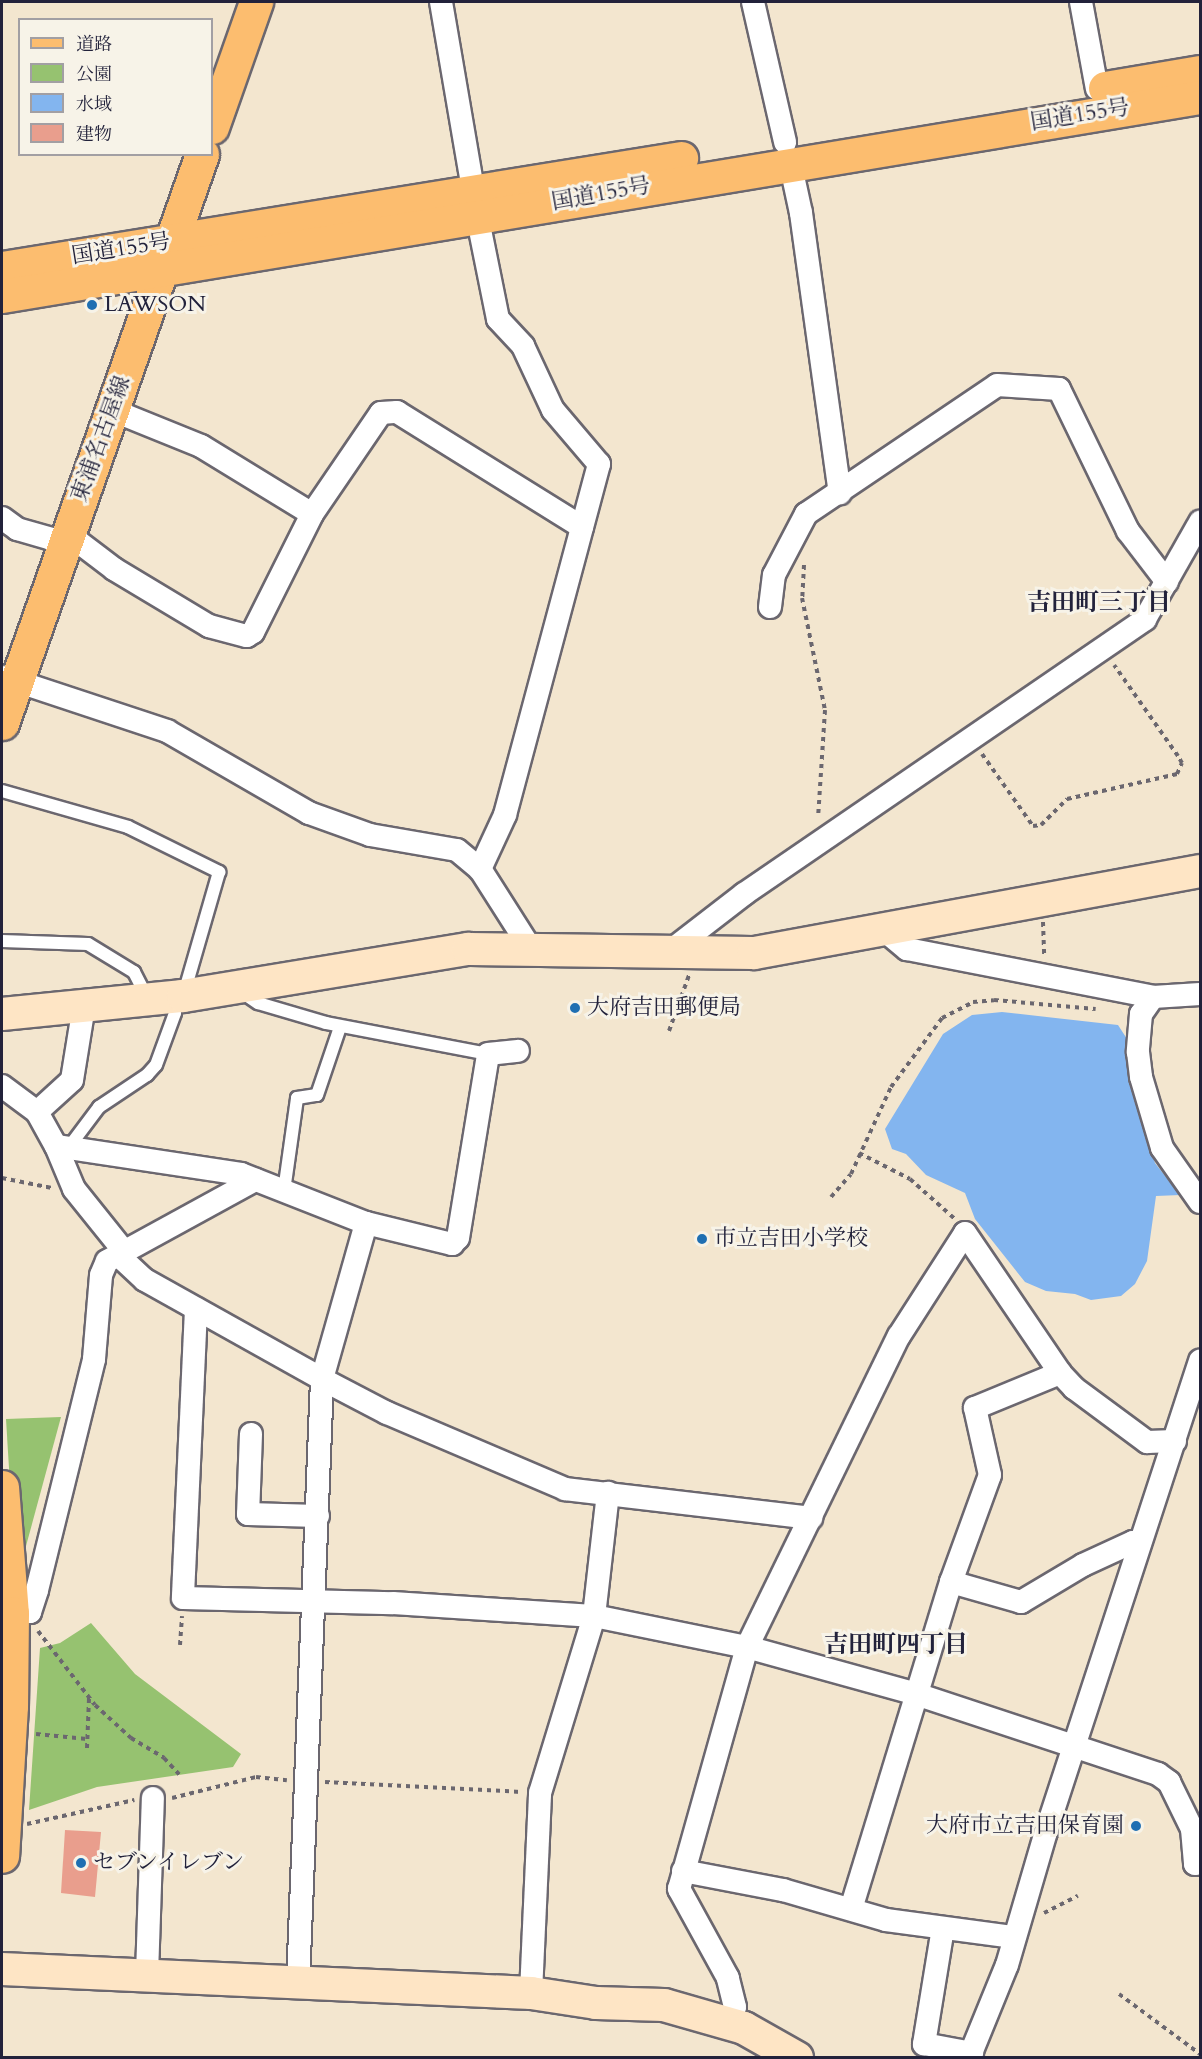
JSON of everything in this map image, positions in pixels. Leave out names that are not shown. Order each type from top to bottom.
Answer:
[{"type":"main road","points":[[213,124],[256,2]]},
{"type":"main road","name":"国道155号","points":[[787,152],[1097,89],[1200,72]]},
{"type":"main road","name":"国道155号","points":[[2,296],[166,255],[475,203],[787,152],[1200,97]]},
{"type":"main road","name":"東浦名古屋線","points":[[2,723],[9,678],[65,540],[201,156]]},
{"type":"main road","name":"国道155号","points":[[2,268],[166,255]]},
{"type":"main road","points":[[2,1487],[3,1521],[23,1621],[4,1842]]},
{"type":"street","points":[[441,2],[475,203],[498,319],[523,346],[553,410],[599,464],[505,815],[480,869]]},
{"type":"street","points":[[753,2],[801,213],[840,494]]},
{"type":"street","points":[[1081,2],[1097,89]]},
{"type":"street","points":[[770,606],[774,575],[806,514],[840,494],[997,385],[1059,389],[1128,531],[1167,582]]},
{"type":"street","points":[[112,410],[201,446],[312,514]]},
{"type":"street","points":[[2,518],[17,528],[65,540],[76,540],[114,569],[208,626],[247,636],[253,632],[312,514],[381,413],[397,412],[582,527]]},
{"type":"street","points":[[681,952],[819,843],[1145,619],[1200,522]]},
{"type":"street","points":[[9,678],[167,731],[309,813],[370,835],[457,850],[480,869],[531,949]]},
{"type":"street","points":[[2,1014],[169,998],[468,949],[754,953],[1200,871]]},
{"type":"street","points":[[884,930],[907,949],[1042,976],[1147,1006],[1200,993]]},
{"type":"street","points":[[37,1112],[72,1080],[84,1006]]},
{"type":"street","points":[[1147,1006],[1138,1052],[1153,1121],[1162,1148],[1200,1203]]},
{"type":"street","points":[[62,1146],[255,1180],[366,1224],[452,1244],[458,1238],[488,1054],[518,1052]]},
{"type":"street","points":[[2,1086],[37,1112],[62,1146],[74,1189],[145,1280],[322,1379],[387,1413],[565,1489],[811,1518]]},
{"type":"street","points":[[23,1621],[30,1612],[37,1590],[94,1359],[101,1275],[107,1261],[255,1180]]},
{"type":"street","points":[[298,1983],[315,1603],[322,1379],[366,1224]]},
{"type":"street","points":[[730,2022],[735,2007],[728,1978],[679,1889],[747,1647],[900,1336],[965,1233],[1060,1373],[1147,1442],[1175,1441]]},
{"type":"street","points":[[196,1309],[183,1598],[594,1616],[747,1647],[916,1694],[1158,1774],[1168,1782],[1192,1829],[1195,1864],[1200,1863]]},
{"type":"street","points":[[944,1928],[924,2044],[970,2055],[1007,1965],[1017,1926],[1200,1361]]},
{"type":"street","points":[[851,1909],[951,1582],[990,1475],[975,1408],[1060,1373]]},
{"type":"street","points":[[251,1434],[248,1514],[318,1516]]},
{"type":"street","points":[[531,1993],[540,1793],[594,1616],[608,1493]]},
{"type":"street","points":[[951,1582],[1022,1602],[1083,1565],[1133,1542],[1140,1543]]},
{"type":"street","points":[[147,1975],[153,1798]]},
{"type":"street","points":[[683,1871],[851,1909],[886,1920],[944,1928],[1017,1926]]},
{"type":"street","points":[[2,1969],[531,1993],[596,2002],[664,2005],[730,2022],[766,2038],[797,2058]]},
{"type":"lane","points":[[2,792],[108,819],[219,873],[169,998]]},
{"type":"lane","points":[[2,941],[78,941],[103,950],[169,998],[175,1013],[156,1065],[147,1075],[99,1107],[62,1146]]},
{"type":"lane","points":[[246,987],[249,997],[258,1003],[340,1027],[488,1054]]},
{"type":"lane","points":[[284,1191],[297,1098],[317,1095],[340,1027]]},
{"type":"path","points":[[805,555],[802,598],[825,710],[817,800],[819,843]]},
{"type":"path","points":[[971,739],[1033,826],[1041,825],[1067,799],[1177,774],[1182,763],[1178,756],[1102,648]]},
{"type":"path","points":[[1041,901],[1046,939],[1042,976]]},
{"type":"path","points":[[669,1031],[692,965],[681,952]]},
{"type":"path","points":[[831,1197],[851,1174],[891,1087],[930,1030],[957,1008],[994,1000],[1147,1006]]},
{"type":"path","points":[[859,1153],[910,1179],[951,1212],[965,1233]]},
{"type":"path","points":[[2,1178],[74,1189]]},
{"type":"path","points":[[180,1645],[183,1598]]},
{"type":"path","points":[[23,1621],[69,1668],[89,1698],[131,1738],[164,1758],[181,1776]]},
{"type":"path","points":[[87,1748],[89,1698]]},
{"type":"path","points":[[36,1734],[87,1739]]},
{"type":"path","points":[[4,1842],[153,1798],[186,1797],[256,1777],[540,1793]]},
{"type":"path","points":[[1017,1926],[1078,1896]]},
{"type":"path","points":[[1119,1994],[1200,2054]]},
{"type":"green space","points":[[61,1417],[16,1583],[6,1419]]},
{"type":"green space","points":[[91,1623],[135,1674],[241,1754],[233,1767],[97,1787],[29,1810],[40,1648],[60,1643]]},
{"type":"water","points":[[1002,1012],[1118,1025],[1129,1042],[1138,1104],[1155,1163],[1180,1195],[1156,1196],[1147,1261],[1135,1284],[1121,1296],[1091,1300],[1075,1294],[1046,1291],[1025,1282],[975,1219],[965,1193],[926,1175],[906,1154],[892,1149],[885,1129],[943,1034],[972,1015]]},
{"type":"building","name":"セブンイレブン","points":[[65,1830],[101,1832],[95,1897],[61,1893]]},
{"type":"place","name":"LAWSON","points":[[92,305]]},
{"type":"place","name":"大府吉田郵便局","points":[[575,1008]]},
{"type":"place","name":"市立吉田小学校","points":[[702,1239]]},
{"type":"place","name":"大府市立吉田保育園","points":[[1136,1826]]},
{"type":"place","name":"セブンイレブン","points":[[81,1863]]},
{"type":"district","name":"吉田町三丁目","points":[[1099,603]]},
{"type":"district","name":"吉田町四丁目","points":[[896,1645]]}]
